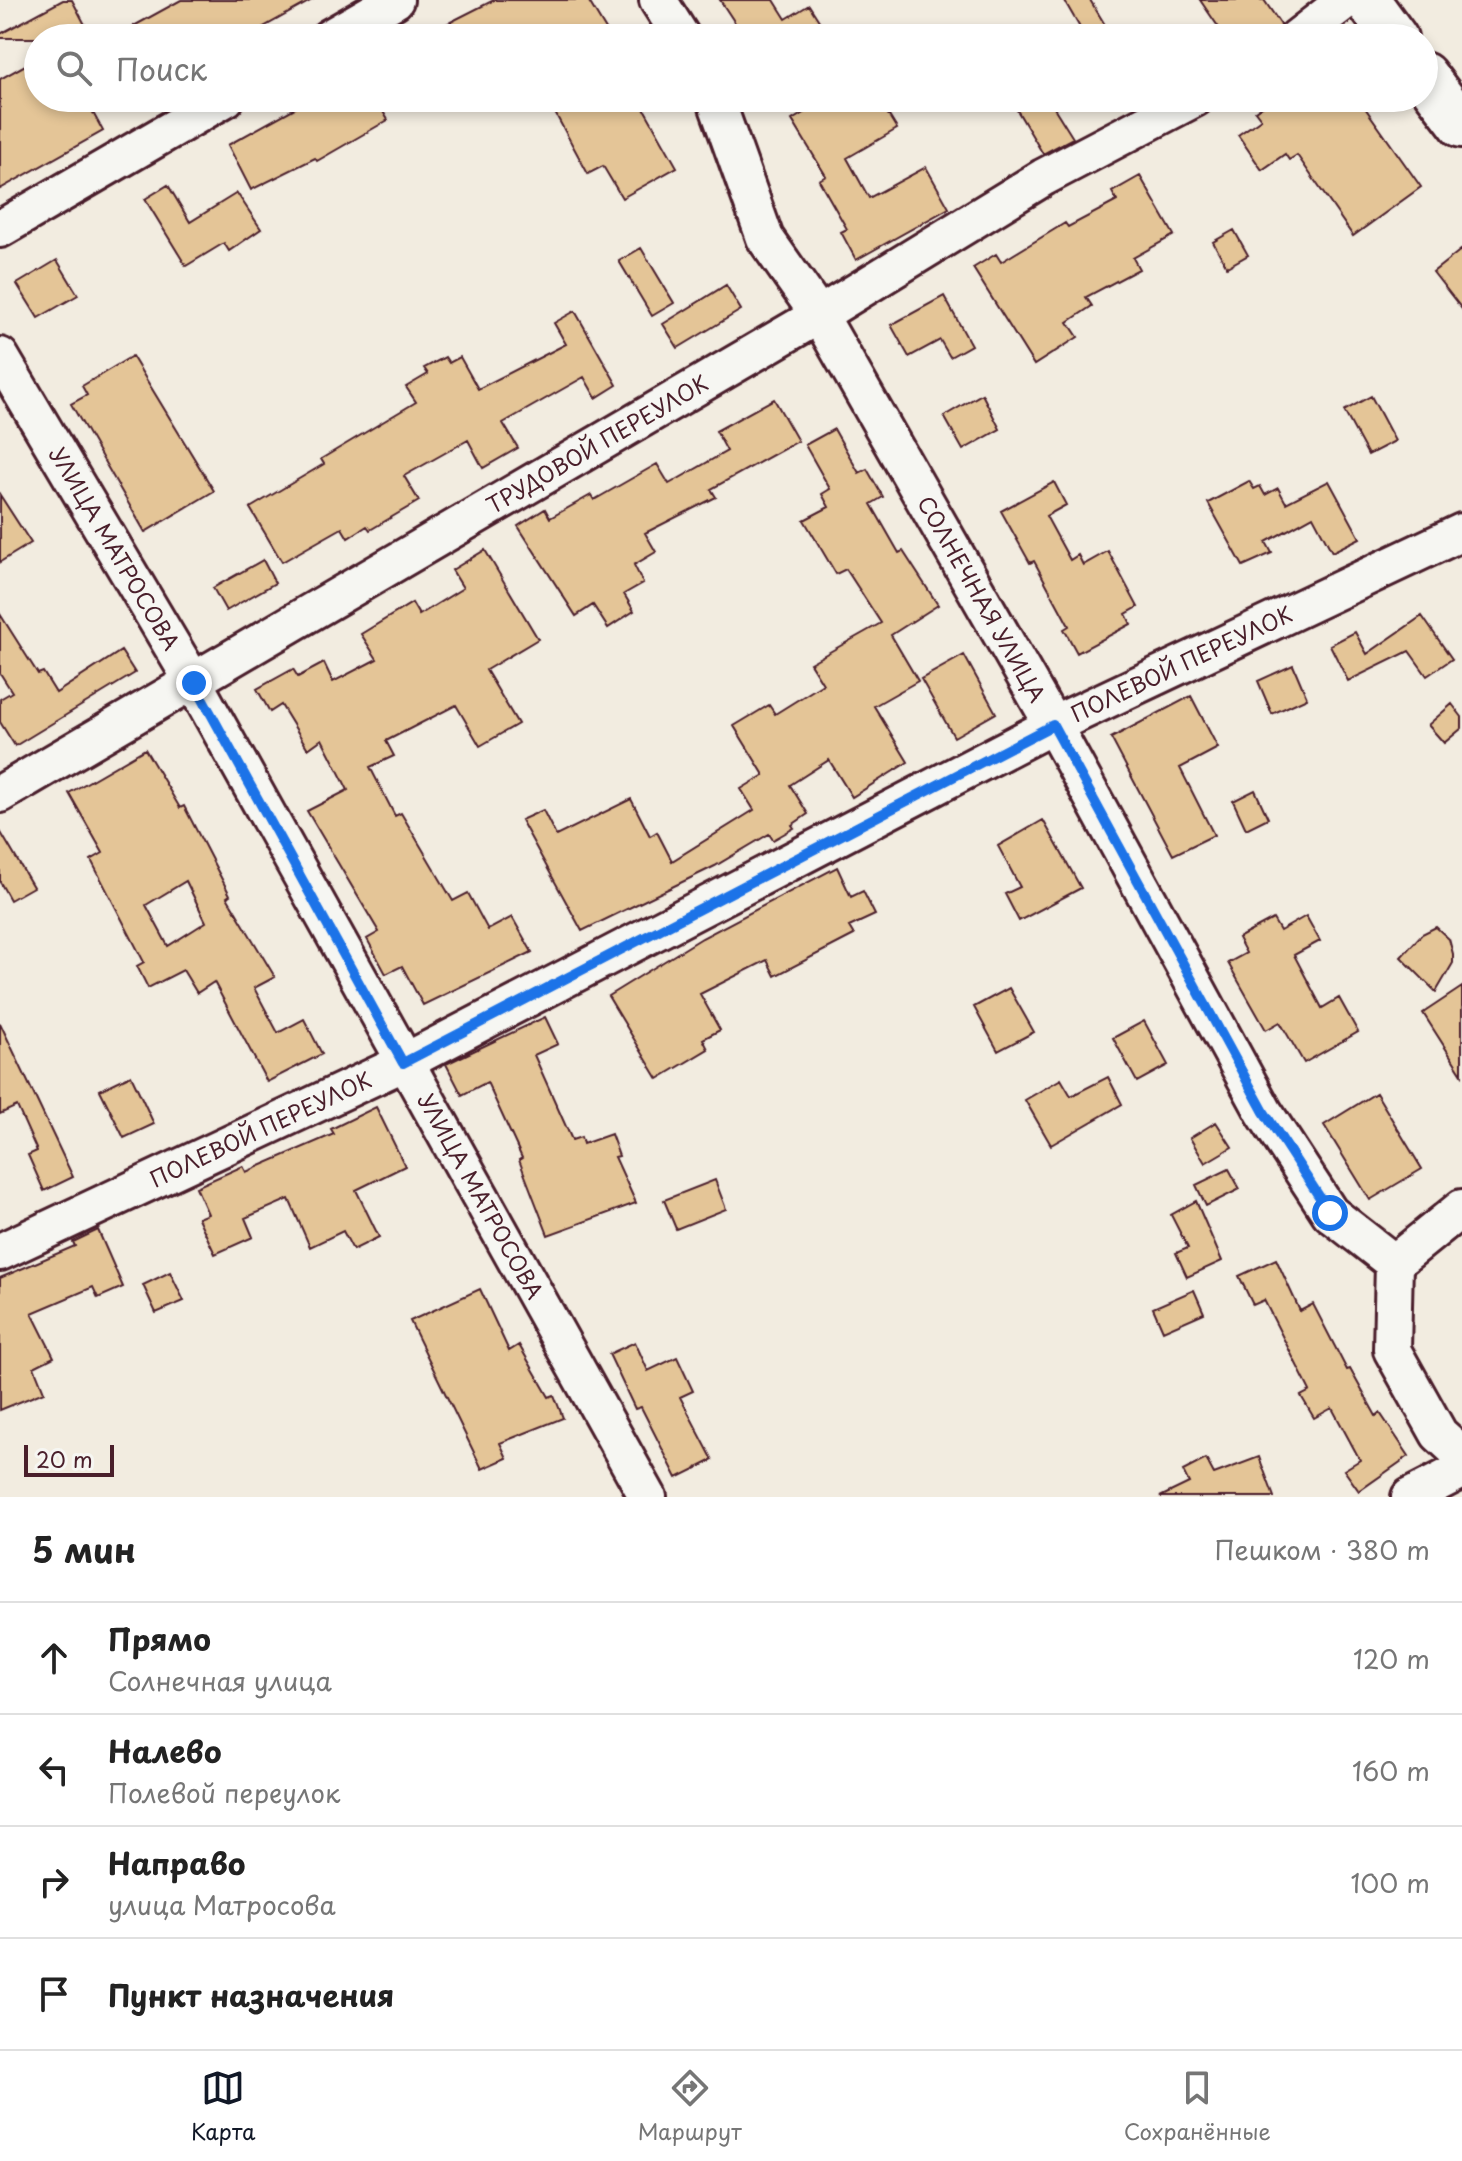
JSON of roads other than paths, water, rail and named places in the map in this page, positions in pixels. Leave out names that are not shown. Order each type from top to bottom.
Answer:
[{"type":"street","points":[[353,24],[395,0]]},
{"type":"street","points":[[658,0],[673,24]]},
{"type":"street","points":[[1315,24],[1346,0]]},
{"type":"street","points":[[1367,0],[1385,24]]},
{"type":"street","points":[[1438,93],[1462,125]]},
{"type":"street","points":[[0,229],[202,112]]},
{"type":"street","name":"СОЛНЕЧНАЯ УЛИЦА","points":[[720,112],[765,238],[819,315],[1053,725],[1264,1112],[1330,1213],[1394,1263]]},
{"type":"street","name":"ТРУДОВОЙ ПЕРЕУЛОК","points":[[0,794],[819,315],[1044,177],[1168,112]]},
{"type":"street","name":"УЛИЦА МАТРОСОВА","points":[[0,356],[194,683],[403,1063],[648,1497]]},
{"type":"street","name":"ПОЛЕВОЙ ПЕРЕУЛОК","points":[[0,1252],[403,1063],[1053,725],[1462,532]]},
{"type":"street","points":[[1462,1208],[1394,1263],[1392,1350],[1439,1434],[1462,1455]]},
{"type":"street","points":[[1410,1497],[1462,1470]]}]
